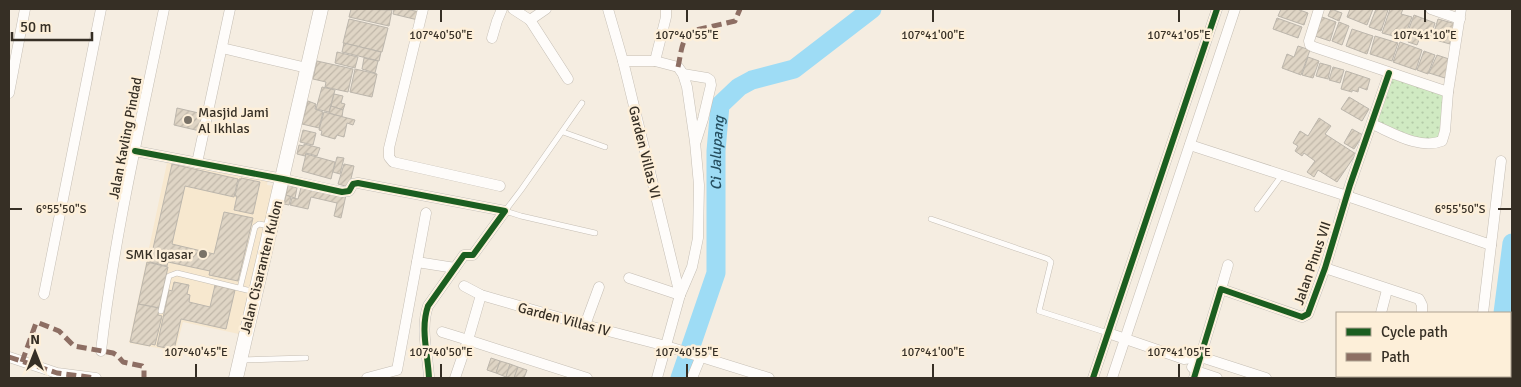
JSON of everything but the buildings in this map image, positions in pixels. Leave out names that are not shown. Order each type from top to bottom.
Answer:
[{"type":"main road","name":"Jalan Cisaranten Kulon","points":[[236,378],[321,9]]},
{"type":"street","points":[[9,93],[25,9]]},
{"type":"street","points":[[44,294],[101,9]]},
{"type":"street","name":"Jalan Kavling Pindad","points":[[101,351],[107,302],[164,9]]},
{"type":"street","points":[[196,163],[230,9]]},
{"type":"street","points":[[422,9],[389,148],[389,156],[393,162],[500,186]]},
{"type":"street","points":[[492,38],[502,9]]},
{"type":"street","points":[[512,9],[530,20],[568,79]]},
{"type":"street","points":[[530,20],[546,9]]},
{"type":"street","name":"Garden Villas VI","points":[[608,9],[623,60],[680,295]]},
{"type":"street","points":[[655,60],[666,17],[666,9]]},
{"type":"street","points":[[1093,378],[1218,9]]},
{"type":"street","points":[[1112,378],[1235,9]]},
{"type":"street","points":[[1318,9],[1309,41],[1310,45],[1448,92]]},
{"type":"street","points":[[1372,124],[1413,141],[1436,144],[1442,141],[1446,131],[1448,92],[1461,14],[1431,9]]},
{"type":"street","points":[[222,48],[307,68]]},
{"type":"street","points":[[623,60],[655,60],[678,68],[683,74],[695,142],[699,184],[698,238],[692,267],[680,295],[669,347],[657,378]]},
{"type":"street","name":"Jalan Pinus VII","points":[[1221,289],[1302,317],[1308,314],[1389,73]]},
{"type":"street","points":[[683,74],[707,78],[710,80],[711,85],[695,142]]},
{"type":"street","points":[[1176,131],[1190,145]]},
{"type":"street","points":[[1171,148],[1190,145],[1347,196],[1491,246]]},
{"type":"street","points":[[135,151],[347,193],[353,184],[358,183],[505,210],[473,255],[464,255],[428,306],[425,337],[429,378]]},
{"type":"street","points":[[1483,312],[1501,161]]},
{"type":"street","points":[[367,378],[397,374],[426,213]]},
{"type":"street","points":[[417,262],[455,268]]},
{"type":"street","points":[[1195,375],[1228,266]]},
{"type":"street","points":[[1325,268],[1419,300],[1422,305],[1422,312]]},
{"type":"street","points":[[629,278],[680,295]]},
{"type":"street","name":"Garden Villas IV","points":[[464,286],[481,295],[699,355],[769,378]]},
{"type":"street","points":[[585,325],[599,287]]},
{"type":"street","points":[[1381,312],[1387,290]]},
{"type":"street","points":[[455,378],[481,295]]},
{"type":"street","points":[[442,332],[587,378]]},
{"type":"street","points":[[1108,333],[1184,359],[1201,357],[1266,378]]},
{"type":"street","points":[[692,378],[699,355]]},
{"type":"street","points":[[9,357],[57,373],[96,378]]},
{"type":"street","points":[[1184,359],[1195,375],[1217,378]]},
{"type":"lane","points":[[582,103],[563,132],[505,210],[521,216],[594,233]]},
{"type":"lane","points":[[563,132],[605,147]]},
{"type":"lane","points":[[1257,209],[1283,175]]},
{"type":"lane","points":[[931,219],[1048,259],[1051,262],[1039,311],[1108,333]]},
{"type":"lane","points":[[240,288],[255,227],[259,224],[271,226]]},
{"type":"lane","points":[[161,311],[169,276],[177,273],[255,292]]},
{"type":"lane","points":[[239,360],[306,358]]},
{"type":"shaded area","name":"SMK Igasar","points":[[168,158],[268,177],[267,185],[275,186],[239,334],[183,322],[175,351],[129,343]]},
{"type":"green space","points":[[1390,76],[1446,95],[1440,140],[1413,139],[1375,123]]},
{"type":"waterway","name":"Ci Jalupang","points":[[680,378],[716,273],[716,151],[720,105],[739,87],[752,80],[794,69],[872,9]]},
{"type":"waterway","points":[[1503,312],[1512,243]]},
{"type":"marked path","points":[[678,67],[682,47],[688,34],[692,31],[735,21],[740,9]]},
{"type":"marked path","points":[[22,362],[36,323],[39,323],[59,331],[74,346],[113,353],[123,362],[142,366],[144,378]]},
{"type":"marked path","points":[[9,357],[57,373],[96,378]]},
{"type":"cycle path","points":[[1093,378],[1217,9]]},
{"type":"cycle path","points":[[1194,378],[1221,289],[1302,317],[1308,314],[1389,73]]},
{"type":"cycle path","points":[[135,151],[342,192],[349,191],[353,184],[358,183],[505,211],[473,255],[464,255],[428,306],[425,333],[429,378]]},
{"type":"place","name":"Masjid Jami Al Ikhlas","points":[[188,120]]},
{"type":"place","name":"SMK Igasar","points":[[203,254]]}]
